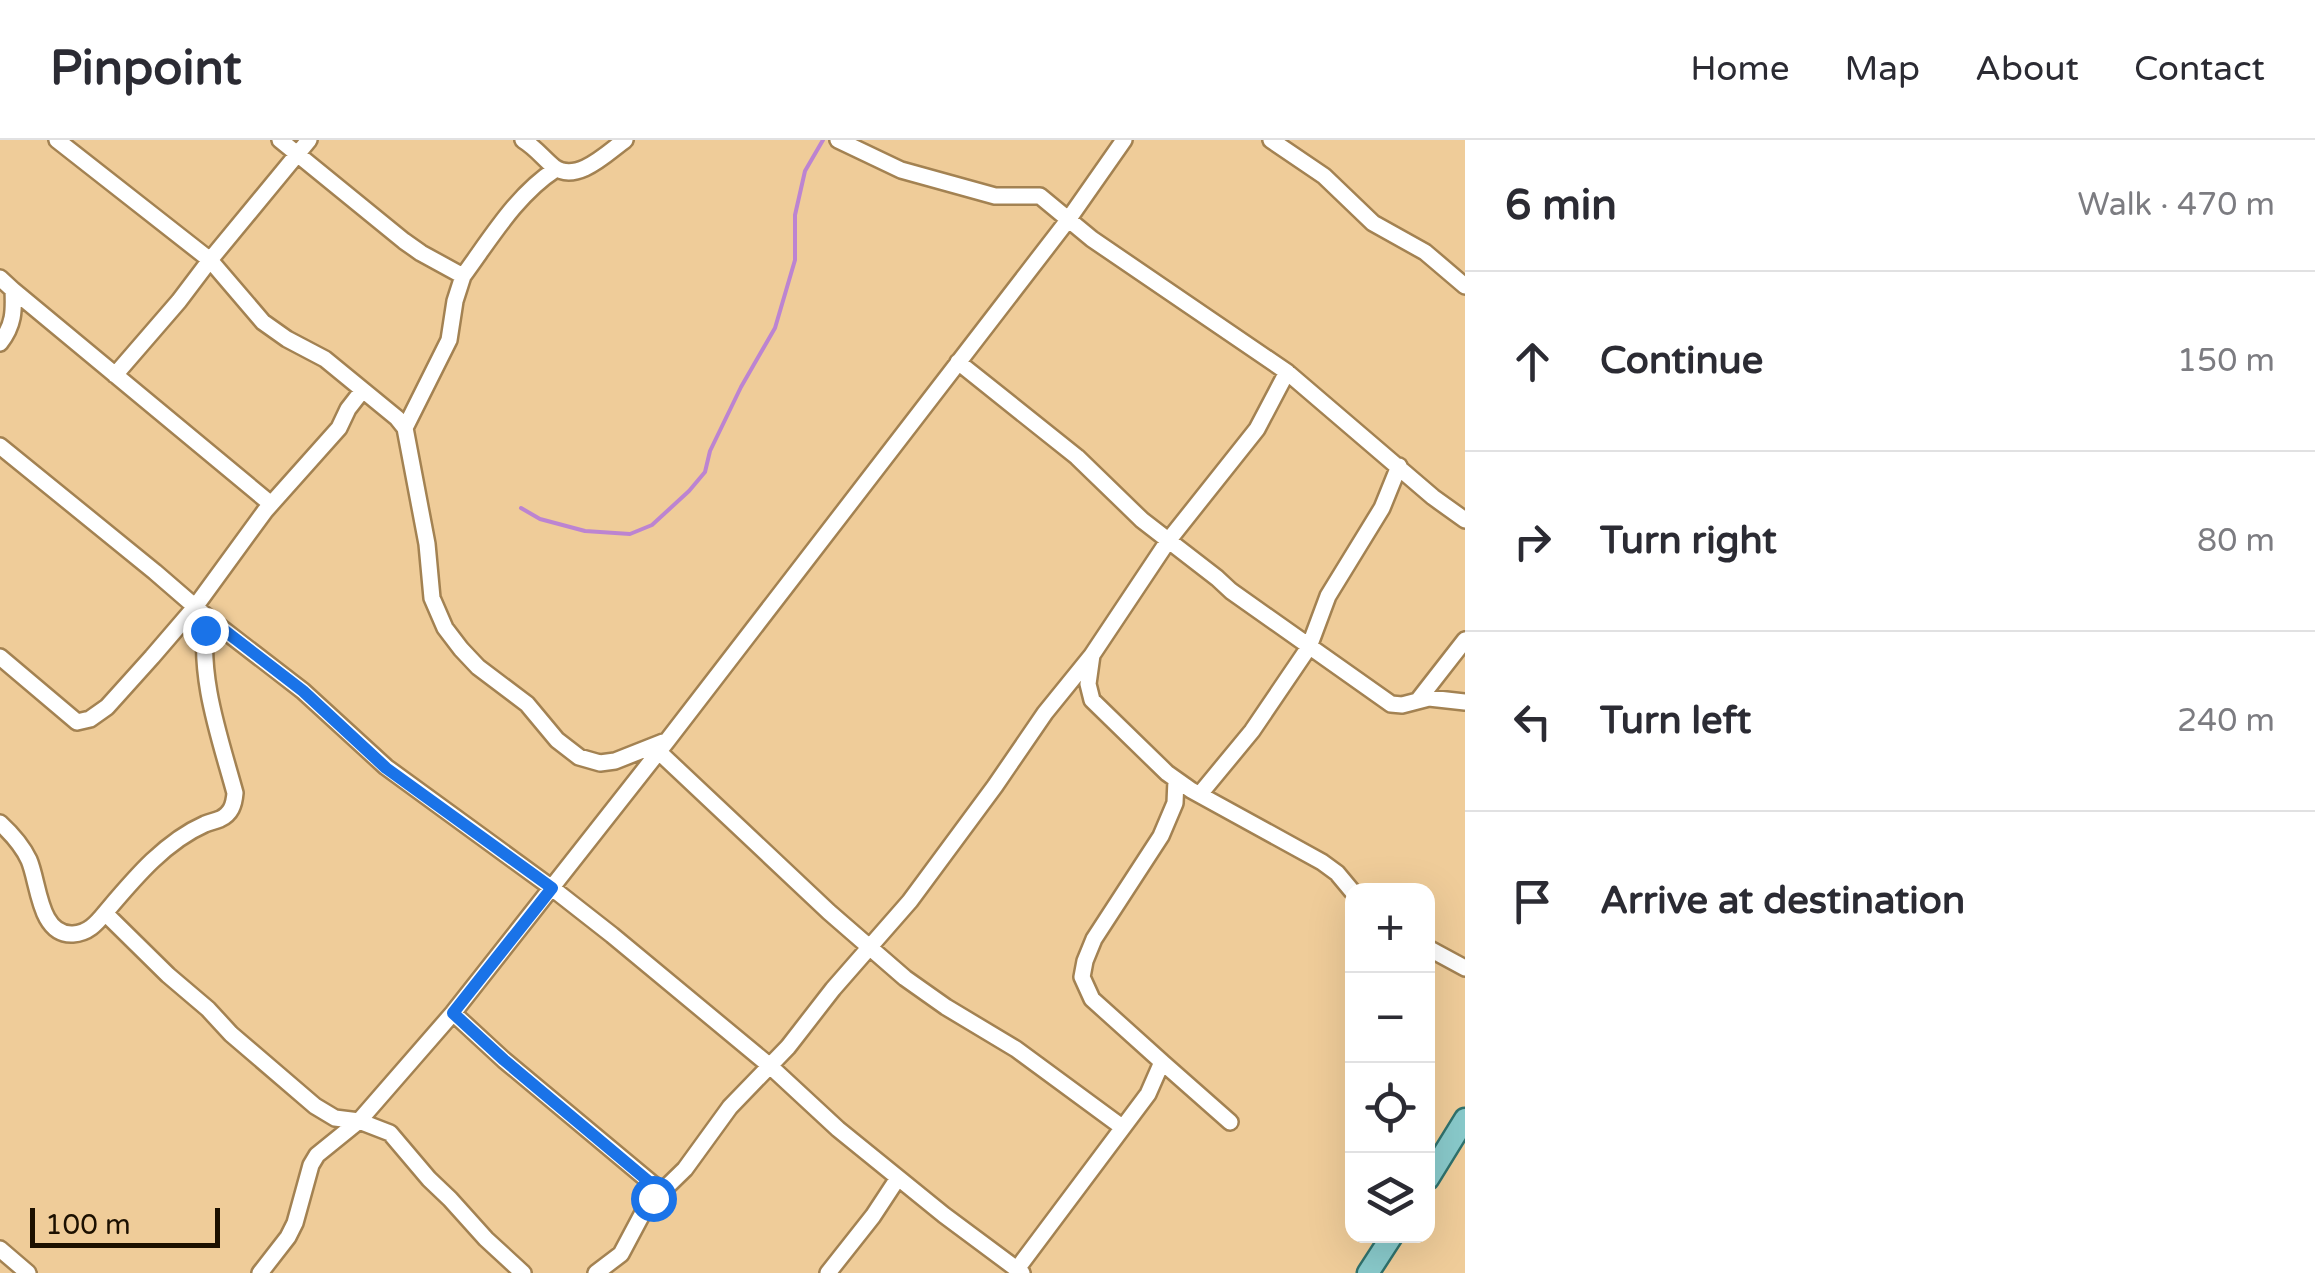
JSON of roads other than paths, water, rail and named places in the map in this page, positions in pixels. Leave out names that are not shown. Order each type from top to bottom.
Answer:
[{"type":"main road","points":[[1435,1168],[1465,1120]]},
{"type":"main road","points":[[1368,1273],[1387,1243]]},
{"type":"street","points":[[58,140],[210,260],[263,322],[325,359],[405,428],[427,544],[432,598],[445,628],[461,649],[527,704],[557,740],[579,757],[615,761],[662,746]]},
{"type":"street","points":[[280,140],[413,247],[463,276]]},
{"type":"street","points":[[115,374],[179,302],[309,140]]},
{"type":"street","points":[[533,143],[556,169],[567,172],[580,170],[625,140]]},
{"type":"street","points":[[838,140],[902,170],[995,196],[1040,196],[1092,239],[1287,372],[1465,520]]},
{"type":"street","points":[[260,1273],[288,1238],[311,1165],[325,1147],[359,1121],[453,1013],[1068,220],[1124,140]]},
{"type":"street","points":[[1271,140],[1324,176],[1373,223],[1425,252],[1465,286]]},
{"type":"street","points":[[405,428],[449,340],[463,276],[522,198],[556,169]]},
{"type":"street","points":[[6,284],[271,504]]},
{"type":"street","points":[[0,343],[14,314],[6,284]]},
{"type":"street","points":[[958,362],[1088,466],[1132,511],[1231,592],[1391,704],[1418,700],[1465,702]]},
{"type":"street","points":[[596,1273],[621,1254],[646,1207],[685,1169],[730,1107],[770,1066],[910,901],[1045,713],[1092,655],[1168,541],[1257,428],[1287,372]]},
{"type":"street","points":[[0,657],[77,722],[84,722],[107,707],[201,612],[271,504],[340,428],[362,391]]},
{"type":"street","points":[[0,446],[303,691],[386,768],[552,888],[770,1066],[838,1129],[1020,1271],[1148,1094],[1162,1062]]},
{"type":"street","points":[[1200,794],[1252,731],[1309,647],[1328,596],[1382,508],[1399,466]]},
{"type":"street","points":[[0,823],[28,858],[48,919],[56,931],[72,934],[96,924],[161,854],[197,828],[226,816],[234,804],[234,793],[208,683],[201,612]]},
{"type":"street","points":[[1418,700],[1465,640]]},
{"type":"street","points":[[1092,655],[1088,684],[1092,700],[1176,780],[1322,862],[1345,883]]},
{"type":"street","points":[[662,746],[869,948],[929,996],[1004,1041],[1122,1127]]},
{"type":"street","points":[[1176,780],[1175,803],[1161,836],[1094,938],[1082,977],[1092,999],[1230,1122]]},
{"type":"street","points":[[105,913],[231,1034],[316,1106],[335,1118],[359,1121],[390,1133],[428,1179],[523,1273]]},
{"type":"street","points":[[1435,952],[1465,968]]},
{"type":"street","points":[[453,1013],[492,1051],[660,1191]]},
{"type":"street","points":[[828,1273],[898,1178]]},
{"type":"street","points":[[0,1250],[28,1273]]},
{"type":"waterway","points":[[521,508],[540,519],[585,531],[630,534],[652,525],[705,472],[710,451],[741,387],[775,328],[795,260],[795,215],[805,171],[823,140]]}]
